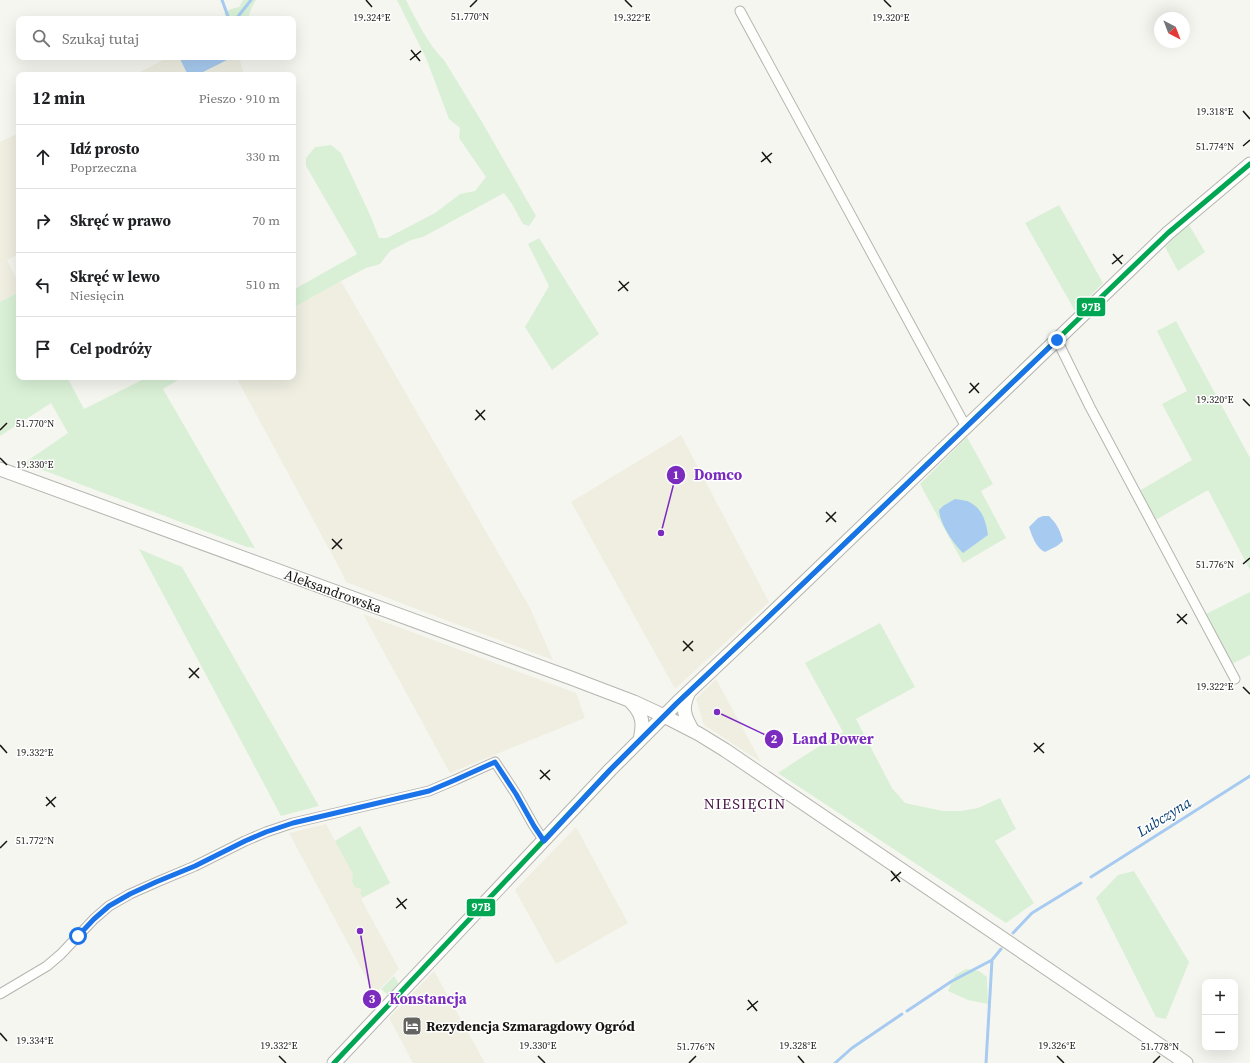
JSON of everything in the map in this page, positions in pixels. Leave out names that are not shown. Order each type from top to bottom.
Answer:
[{"type":"street","points":[[740,12],[966,427]]},
{"type":"street","points":[[334,1063],[610,770],[664,716],[1168,233],[1250,164]]},
{"type":"street","points":[[1057,340],[1090,407],[1235,679]]},
{"type":"street","name":"Aleksandrowska","points":[[0,469],[621,697],[664,716],[725,750],[1186,1063]]},
{"type":"street","points":[[689,692],[684,701],[684,707],[685,715],[693,731]]},
{"type":"street","points":[[621,697],[630,701],[637,708],[641,716],[643,725],[640,740]]},
{"type":"street","points":[[0,994],[47,966],[61,954],[94,919],[109,906],[130,894],[195,866],[266,832],[293,823],[429,791],[495,762],[544,841]]},
{"type":"shaded area","points":[[163,60],[240,60],[243,72],[140,72]]},
{"type":"shaded area","points":[[16,134],[16,256],[7,260],[16,278],[16,294],[0,302],[0,142]]},
{"type":"shaded area","points":[[341,281],[529,606],[553,660],[346,582],[238,380],[296,380],[296,306]]},
{"type":"shaded area","points":[[681,435],[769,602],[675,689],[571,502]]},
{"type":"shaded area","points":[[363,614],[576,693],[585,718],[450,773]]},
{"type":"shaded area","points":[[716,679],[761,762],[704,725],[696,699]]},
{"type":"shaded area","points":[[326,824],[335,841],[360,826],[390,883],[361,899],[399,969],[375,994],[289,833]]},
{"type":"shaded area","points":[[576,827],[628,923],[556,964],[515,890]]},
{"type":"shaded area","points":[[434,971],[485,1063],[413,1063],[389,1018]]},
{"type":"green space","points":[[243,0],[256,0],[249,16],[226,16],[224,13],[239,7]]},
{"type":"green space","points":[[397,0],[406,0],[427,39],[444,60],[482,122],[536,216],[529,226],[523,224],[504,193],[423,237],[411,240],[390,251],[380,264],[366,268],[296,306],[296,288],[357,254],[306,166],[306,158],[315,147],[331,145],[341,153],[371,217],[379,238],[387,238],[435,213],[460,194],[475,191],[486,177],[459,138],[460,128],[449,119],[426,58]]},
{"type":"green space","points":[[1059,205],[1103,283],[1075,311],[1025,223]]},
{"type":"green space","points":[[1188,223],[1205,252],[1178,271],[1165,247]]},
{"type":"green space","points":[[539,238],[599,334],[552,370],[525,327],[549,286],[528,244]]},
{"type":"green space","points":[[16,294],[16,380],[69,380],[84,409],[142,380],[178,380],[163,389],[255,548],[247,547],[24,463],[68,433],[51,403],[0,436],[0,302]]},
{"type":"green space","points":[[1176,321],[1250,458],[1250,570],[1208,490],[1154,521],[1139,491],[1192,460],[1162,404],[1187,391],[1157,331]]},
{"type":"green space","points":[[967,437],[993,484],[981,491],[1006,538],[963,563],[920,484]]},
{"type":"green space","points":[[139,549],[182,567],[319,806],[281,816]]},
{"type":"green space","points":[[1250,592],[1250,655],[1232,664],[1206,614]]},
{"type":"green space","points":[[880,623],[915,687],[856,719],[892,788],[905,803],[943,811],[961,811],[978,808],[1000,798],[1016,829],[995,841],[1034,903],[1006,923],[778,773],[843,732],[805,663]]},
{"type":"green space","points":[[360,826],[390,883],[363,897],[360,894],[362,890],[355,887],[352,881],[353,874],[335,841]]},
{"type":"green space","points":[[1134,871],[1189,962],[1166,1019],[1156,1017],[1096,898],[1118,875]]},
{"type":"green space","points":[[966,969],[979,971],[987,977],[988,1004],[968,1000],[948,991],[955,975]]},
{"type":"green space","points":[[394,976],[399,984],[388,995],[381,989]]},
{"type":"water","points":[[180,60],[227,60],[203,72],[186,72]]},
{"type":"water","points":[[955,499],[967,501],[980,511],[986,525],[988,535],[963,553],[948,533],[942,521],[939,510]]},
{"type":"water","points":[[1049,516],[1054,522],[1063,541],[1045,552],[1037,545],[1029,527],[1038,518]]},
{"type":"waterway","points":[[222,0],[228,16]]},
{"type":"waterway","points":[[238,16],[251,0]]},
{"type":"waterway","name":"Lubczyna","points":[[1091,877],[1250,776]]},
{"type":"waterway","name":"Lubczyna","points":[[1013,933],[1032,913],[1081,883]]},
{"type":"waterway","name":"Lubczyna","points":[[986,1063],[992,960],[1001,949]]},
{"type":"waterway","points":[[907,1011],[952,981],[992,960]]},
{"type":"waterway","points":[[835,1063],[852,1048],[902,1014]]},
{"type":"transit line","name":"97B","points":[[334,1063],[610,770],[677,703],[1168,233],[1250,164]]},
{"type":"place","name":"Domco","points":[[661,533]]},
{"type":"place","name":"Land Power","points":[[717,712]]},
{"type":"place","name":"Konstancja","points":[[360,931]]},
{"type":"place","name":"Rezydencja Szmaragdowy Ogród","points":[[412,1026]]},
{"type":"district","name":"NIESIĘCIN","points":[[745,804]]},
{"type":"route","points":[[78,936],[109,906],[130,894],[195,866],[266,832],[293,823],[429,791],[495,762],[544,841],[610,770],[677,703],[1057,340]]}]
